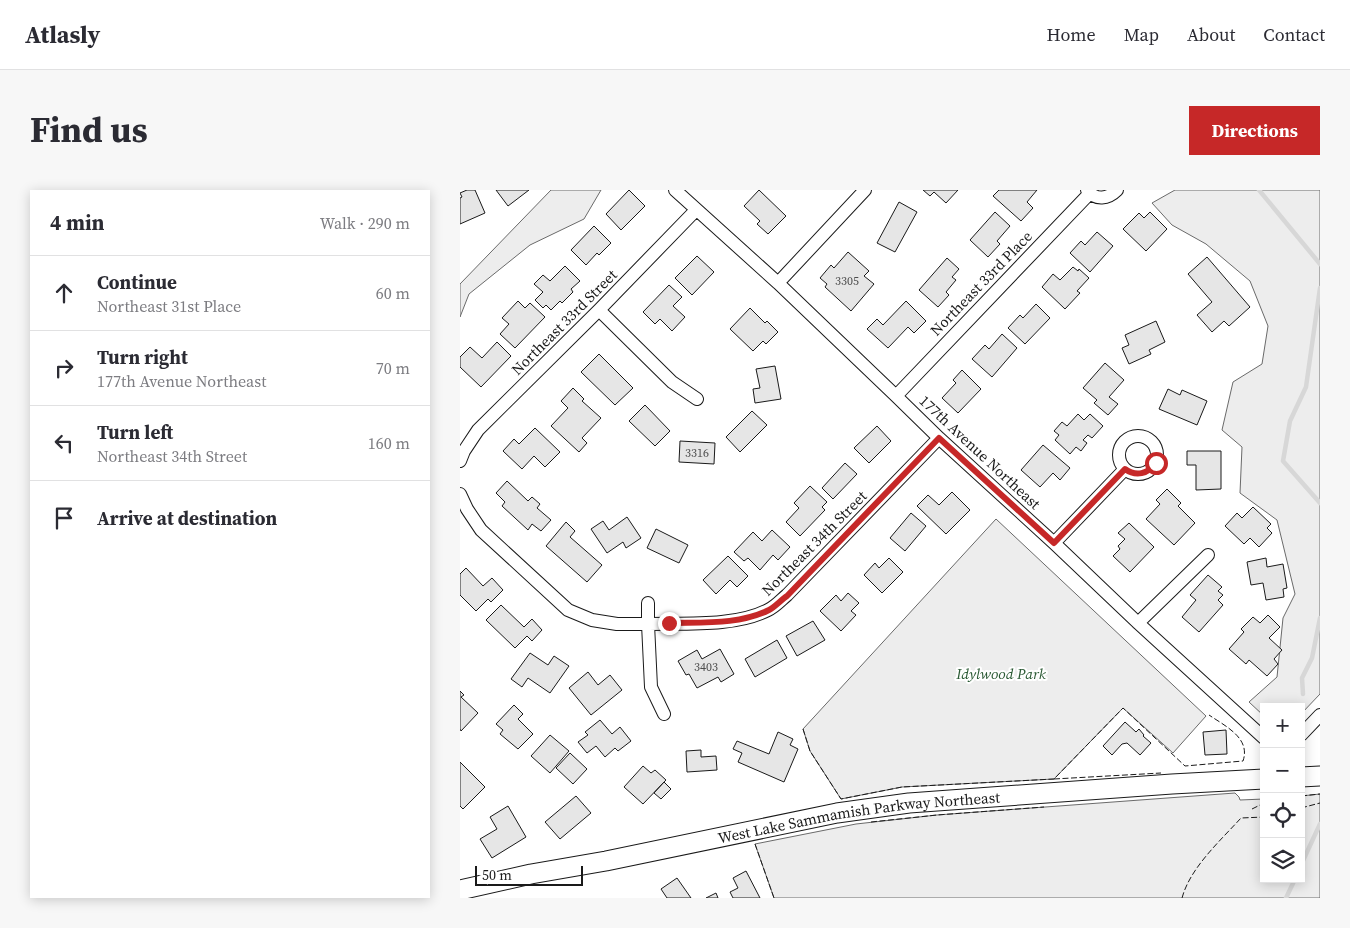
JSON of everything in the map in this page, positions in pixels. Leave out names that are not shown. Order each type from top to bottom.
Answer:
[{"type":"main road","points":[[1305,777],[1320,776]]},
{"type":"main road","name":"West Lake Sammamish Parkway Northeast","points":[[460,890],[531,874],[606,861],[830,815],[909,803],[1260,779]]},
{"type":"street","name":"177th Avenue Northeast","points":[[675,190],[778,283],[939,438],[1260,734]]},
{"type":"street","points":[[778,283],[865,190]]},
{"type":"street","name":"Northeast 33rd Place","points":[[896,396],[1088,192],[1101,198],[1107,197],[1117,190]]},
{"type":"street","name":"Northeast 33rd Street","points":[[460,461],[464,451],[478,430],[696,210]]},
{"type":"street","points":[[599,310],[672,382],[697,399]]},
{"type":"street","name":"Northeast 34th Street","points":[[460,494],[467,510],[481,530],[568,610],[592,620],[616,624],[722,622],[746,618],[770,610],[787,596],[939,438]]},
{"type":"street","points":[[1054,543],[1125,469]]},
{"type":"street","points":[[1138,623],[1208,555]]},
{"type":"street","points":[[648,603],[651,687],[664,714]]},
{"type":"street","points":[[1305,731],[1320,715]]},
{"type":"green space","points":[[551,190],[601,190],[584,219],[530,245],[469,294],[460,317],[460,284]]},
{"type":"green space","points":[[1175,190],[1320,190],[1320,694],[1305,710],[1305,703],[1260,703],[1260,712],[1249,702],[1277,677],[1283,618],[1295,594],[1277,520],[1240,493],[1242,447],[1222,430],[1233,382],[1262,364],[1268,326],[1250,281],[1206,244],[1172,225],[1152,203]]},
{"type":"green space","name":"Idylwood Park","points":[[996,519],[1206,716],[1173,753],[1123,708],[1054,779],[902,787],[841,799],[810,751],[803,729]]},
{"type":"green space","points":[[1235,793],[1240,800],[1260,799],[1260,883],[1305,883],[1305,796],[1320,794],[1320,898],[774,898],[755,844],[856,824],[937,815]]},
{"type":"building","points":[[467,190],[475,190],[485,213],[460,224],[460,198],[462,197],[460,193]]},
{"type":"building","points":[[496,190],[529,190],[508,206]]},
{"type":"building","points":[[629,190],[645,206],[621,230],[606,214]]},
{"type":"building","points":[[759,190],[786,216],[768,234],[757,224],[760,221],[744,206]]},
{"type":"building","points":[[923,190],[958,190],[946,203],[934,192],[930,196]]},
{"type":"building","points":[[999,190],[1037,190],[1027,202],[1033,208],[1021,221],[993,196]]},
{"type":"building","points":[[899,202],[917,212],[895,252],[877,243]]},
{"type":"building","points":[[995,212],[1010,226],[997,241],[1000,244],[988,257],[970,240]]},
{"type":"building","points":[[1150,212],[1167,229],[1146,251],[1123,229],[1139,213],[1144,218]]},
{"type":"building","points":[[594,226],[611,243],[599,255],[597,253],[586,265],[571,250]]},
{"type":"building","points":[[1097,232],[1113,246],[1090,272],[1070,253],[1081,241],[1085,245]]},
{"type":"building","points":[[848,252],[869,271],[864,276],[874,284],[851,311],[825,287],[827,284],[820,278],[831,265],[834,268]]},
{"type":"building","points":[[697,256],[714,272],[692,295],[675,278]]},
{"type":"building","points":[[1207,257],[1250,307],[1229,326],[1224,321],[1212,332],[1197,315],[1212,302],[1188,274]]},
{"type":"building","points":[[947,258],[959,269],[952,277],[956,280],[946,292],[949,295],[938,307],[919,290]]},
{"type":"building","points":[[565,266],[580,281],[571,289],[573,292],[562,303],[560,301],[551,310],[546,305],[543,308],[535,300],[543,292],[534,284],[543,275],[550,281]]},
{"type":"building","points":[[1073,267],[1078,271],[1079,269],[1089,278],[1077,291],[1080,293],[1065,309],[1042,287],[1053,274],[1060,280]]},
{"type":"building","points":[[669,285],[682,297],[673,306],[685,317],[672,331],[660,319],[655,324],[643,312]]},
{"type":"building","points":[[518,301],[525,308],[530,303],[545,317],[515,348],[500,334],[509,324],[502,318]]},
{"type":"building","points":[[906,301],[926,321],[914,333],[908,327],[888,348],[867,329],[877,319],[883,325]]},
{"type":"building","points":[[1036,304],[1050,318],[1025,344],[1008,328],[1020,315],[1023,318]]},
{"type":"building","points":[[750,308],[765,323],[767,321],[778,332],[766,344],[763,341],[753,351],[730,329]]},
{"type":"building","points":[[1156,321],[1165,342],[1149,350],[1151,354],[1129,364],[1122,348],[1129,345],[1125,335]]},
{"type":"building","points":[[1002,334],[1017,348],[992,377],[972,359],[985,345],[989,349]]},
{"type":"building","points":[[497,342],[511,356],[481,387],[460,367],[460,357],[470,347],[482,358]]},
{"type":"building","points":[[599,354],[633,388],[615,405],[581,372]]},
{"type":"building","points":[[1105,363],[1124,380],[1109,397],[1118,404],[1108,415],[1094,403],[1097,400],[1083,388]]},
{"type":"building","points":[[775,366],[781,399],[755,403],[753,389],[760,388],[756,369]]},
{"type":"building","points":[[962,370],[981,389],[958,413],[942,398],[956,383],[953,380]]},
{"type":"building","points":[[573,388],[584,399],[582,401],[601,418],[582,438],[587,443],[579,452],[551,426],[568,408],[561,401]]},
{"type":"building","points":[[1168,389],[1180,395],[1182,390],[1207,401],[1197,425],[1159,409]]},
{"type":"building","points":[[645,405],[670,431],[655,446],[629,421]]},
{"type":"building","points":[[752,411],[767,425],[740,452],[726,437]]},
{"type":"building","points":[[1078,414],[1084,420],[1090,414],[1103,426],[1092,438],[1088,435],[1083,440],[1087,443],[1081,451],[1076,447],[1070,454],[1055,440],[1059,435],[1054,431],[1062,422],[1067,426]]},
{"type":"building","points":[[877,426],[891,441],[869,463],[854,448]]},
{"type":"building","points":[[535,428],[560,452],[545,467],[534,456],[522,469],[503,451],[514,439],[519,444]]},
{"type":"building","points":[[680,441],[715,443],[714,464],[679,462]]},
{"type":"building","points":[[1043,445],[1070,468],[1060,480],[1053,473],[1040,487],[1021,470]]},
{"type":"building","points":[[1187,451],[1221,451],[1221,489],[1196,490],[1196,465],[1187,465]]},
{"type":"building","points":[[845,463],[857,474],[833,499],[822,488]]},
{"type":"building","points":[[507,481],[528,501],[532,497],[540,504],[537,508],[551,520],[541,531],[532,524],[528,530],[502,506],[505,502],[496,493]]},
{"type":"building","points":[[810,486],[827,502],[822,507],[825,510],[800,536],[786,522],[799,508],[794,503]]},
{"type":"building","points":[[1167,489],[1181,503],[1178,506],[1195,523],[1174,545],[1146,519],[1160,504],[1156,500]]},
{"type":"building","points":[[952,492],[970,510],[946,534],[917,506],[928,495],[939,505]]},
{"type":"building","points":[[1253,507],[1271,524],[1267,528],[1272,533],[1259,547],[1250,538],[1244,544],[1225,526],[1237,513],[1242,518]]},
{"type":"building","points":[[911,513],[926,526],[905,551],[890,538]]},
{"type":"building","points":[[627,517],[641,538],[626,548],[623,542],[607,553],[591,529],[603,521],[609,530]]},
{"type":"building","points":[[566,522],[575,531],[570,537],[602,565],[587,582],[546,546]]},
{"type":"building","points":[[1129,523],[1154,547],[1130,572],[1113,556],[1120,549],[1118,546],[1125,539],[1118,533]]},
{"type":"building","points":[[656,529],[688,545],[679,563],[647,548]]},
{"type":"building","points":[[772,530],[790,547],[778,560],[773,555],[760,570],[748,558],[744,561],[734,552],[753,532],[762,541]]},
{"type":"building","points":[[728,556],[748,576],[737,587],[730,580],[716,594],[703,580]]},
{"type":"building","points":[[889,558],[903,572],[882,593],[864,575],[875,563],[879,568]]},
{"type":"building","points":[[1266,558],[1267,567],[1283,564],[1287,588],[1283,589],[1284,597],[1266,600],[1263,583],[1251,585],[1247,562]]},
{"type":"building","points":[[466,568],[483,586],[492,578],[503,590],[491,602],[488,599],[476,611],[460,595],[460,574]]},
{"type":"building","points":[[1208,575],[1222,587],[1218,591],[1223,595],[1218,600],[1223,605],[1199,632],[1182,617],[1196,600],[1190,595]]},
{"type":"building","points":[[848,593],[859,603],[851,611],[856,615],[841,631],[820,611],[836,595],[841,601]]},
{"type":"building","points":[[501,605],[524,627],[532,619],[542,630],[532,641],[527,636],[515,648],[486,620]]},
{"type":"building","points":[[1268,615],[1280,627],[1269,638],[1282,650],[1274,659],[1278,664],[1267,676],[1249,660],[1246,664],[1229,649],[1244,632],[1241,629],[1253,617],[1260,623]]},
{"type":"building","points":[[813,621],[825,640],[797,656],[786,636]]},
{"type":"building","points":[[777,640],[787,658],[755,677],[745,659]]},
{"type":"building","points":[[720,649],[734,674],[721,682],[718,677],[697,688],[689,674],[686,675],[678,661],[697,650],[702,659]]},
{"type":"building","points":[[530,653],[548,665],[554,656],[569,666],[550,693],[528,678],[522,687],[511,679]]},
{"type":"building","points":[[588,672],[598,685],[610,675],[622,690],[591,715],[569,688]]},
{"type":"building","points":[[460,691],[464,695],[461,697],[478,713],[461,731],[460,729]]},
{"type":"building","points":[[514,705],[523,714],[518,719],[533,734],[518,749],[500,734],[503,730],[496,724]]},
{"type":"building","points":[[600,720],[612,734],[620,727],[631,741],[618,751],[615,748],[605,757],[596,746],[587,753],[578,742],[588,735],[585,732]]},
{"type":"building","points":[[1125,722],[1136,732],[1139,729],[1143,736],[1151,743],[1140,755],[1127,743],[1122,744],[1112,755],[1103,746]]},
{"type":"building","points":[[1226,730],[1227,754],[1205,755],[1203,732]]},
{"type":"building","points":[[778,732],[793,739],[790,745],[798,749],[784,782],[738,762],[742,753],[733,749],[737,741],[769,754]]},
{"type":"building","points":[[550,735],[569,751],[550,773],[531,756]]},
{"type":"building","points":[[701,750],[701,757],[716,756],[717,770],[687,772],[686,751]]},
{"type":"building","points":[[570,753],[587,769],[573,784],[556,768]]},
{"type":"building","points":[[460,762],[485,787],[463,809],[460,806]]},
{"type":"building","points":[[643,766],[651,773],[655,770],[666,780],[643,804],[624,787]]},
{"type":"building","points":[[664,782],[671,789],[661,799],[654,793]]},
{"type":"building","points":[[576,796],[591,813],[560,839],[545,822]]},
{"type":"building","points":[[508,806],[526,837],[492,858],[480,839],[497,829],[490,817]]},
{"type":"building","points":[[746,871],[760,898],[733,898],[730,892],[738,888],[733,878]]},
{"type":"building","points":[[677,878],[691,898],[667,898],[661,889]]},
{"type":"building","points":[[716,893],[718,898],[706,898]]},
{"type":"waterway","points":[[1259,190],[1320,264]]},
{"type":"waterway","points":[[1320,288],[1306,387],[1290,421],[1283,461],[1320,503]]},
{"type":"waterway","points":[[1303,694],[1302,678],[1312,658],[1320,618]]},
{"type":"waterway","points":[[1305,856],[1320,824]]},
{"type":"waterway","points":[[1286,898],[1293,883]]},
{"type":"fence","points":[[803,729],[810,751],[841,799],[902,787],[1054,779],[1123,708],[1185,766],[1243,761],[1244,753],[1240,739],[1229,728],[1209,715]]},
{"type":"fence","points":[[1054,779],[1161,773]]},
{"type":"fence","points":[[1305,796],[1320,794]]},
{"type":"fence","points":[[1305,807],[1320,803]]},
{"type":"fence","points":[[1252,809],[1260,805]]},
{"type":"fence","points":[[871,822],[1044,807]]},
{"type":"fence","points":[[1182,898],[1186,887],[1199,866],[1241,818],[1260,817]]},
{"type":"fence","points":[[755,844],[774,898]]},
{"type":"route","points":[[669,623],[722,622],[746,618],[770,610],[787,596],[939,438],[1054,543],[1125,469],[1136,474],[1142,474],[1147,472],[1156,463]]}]
